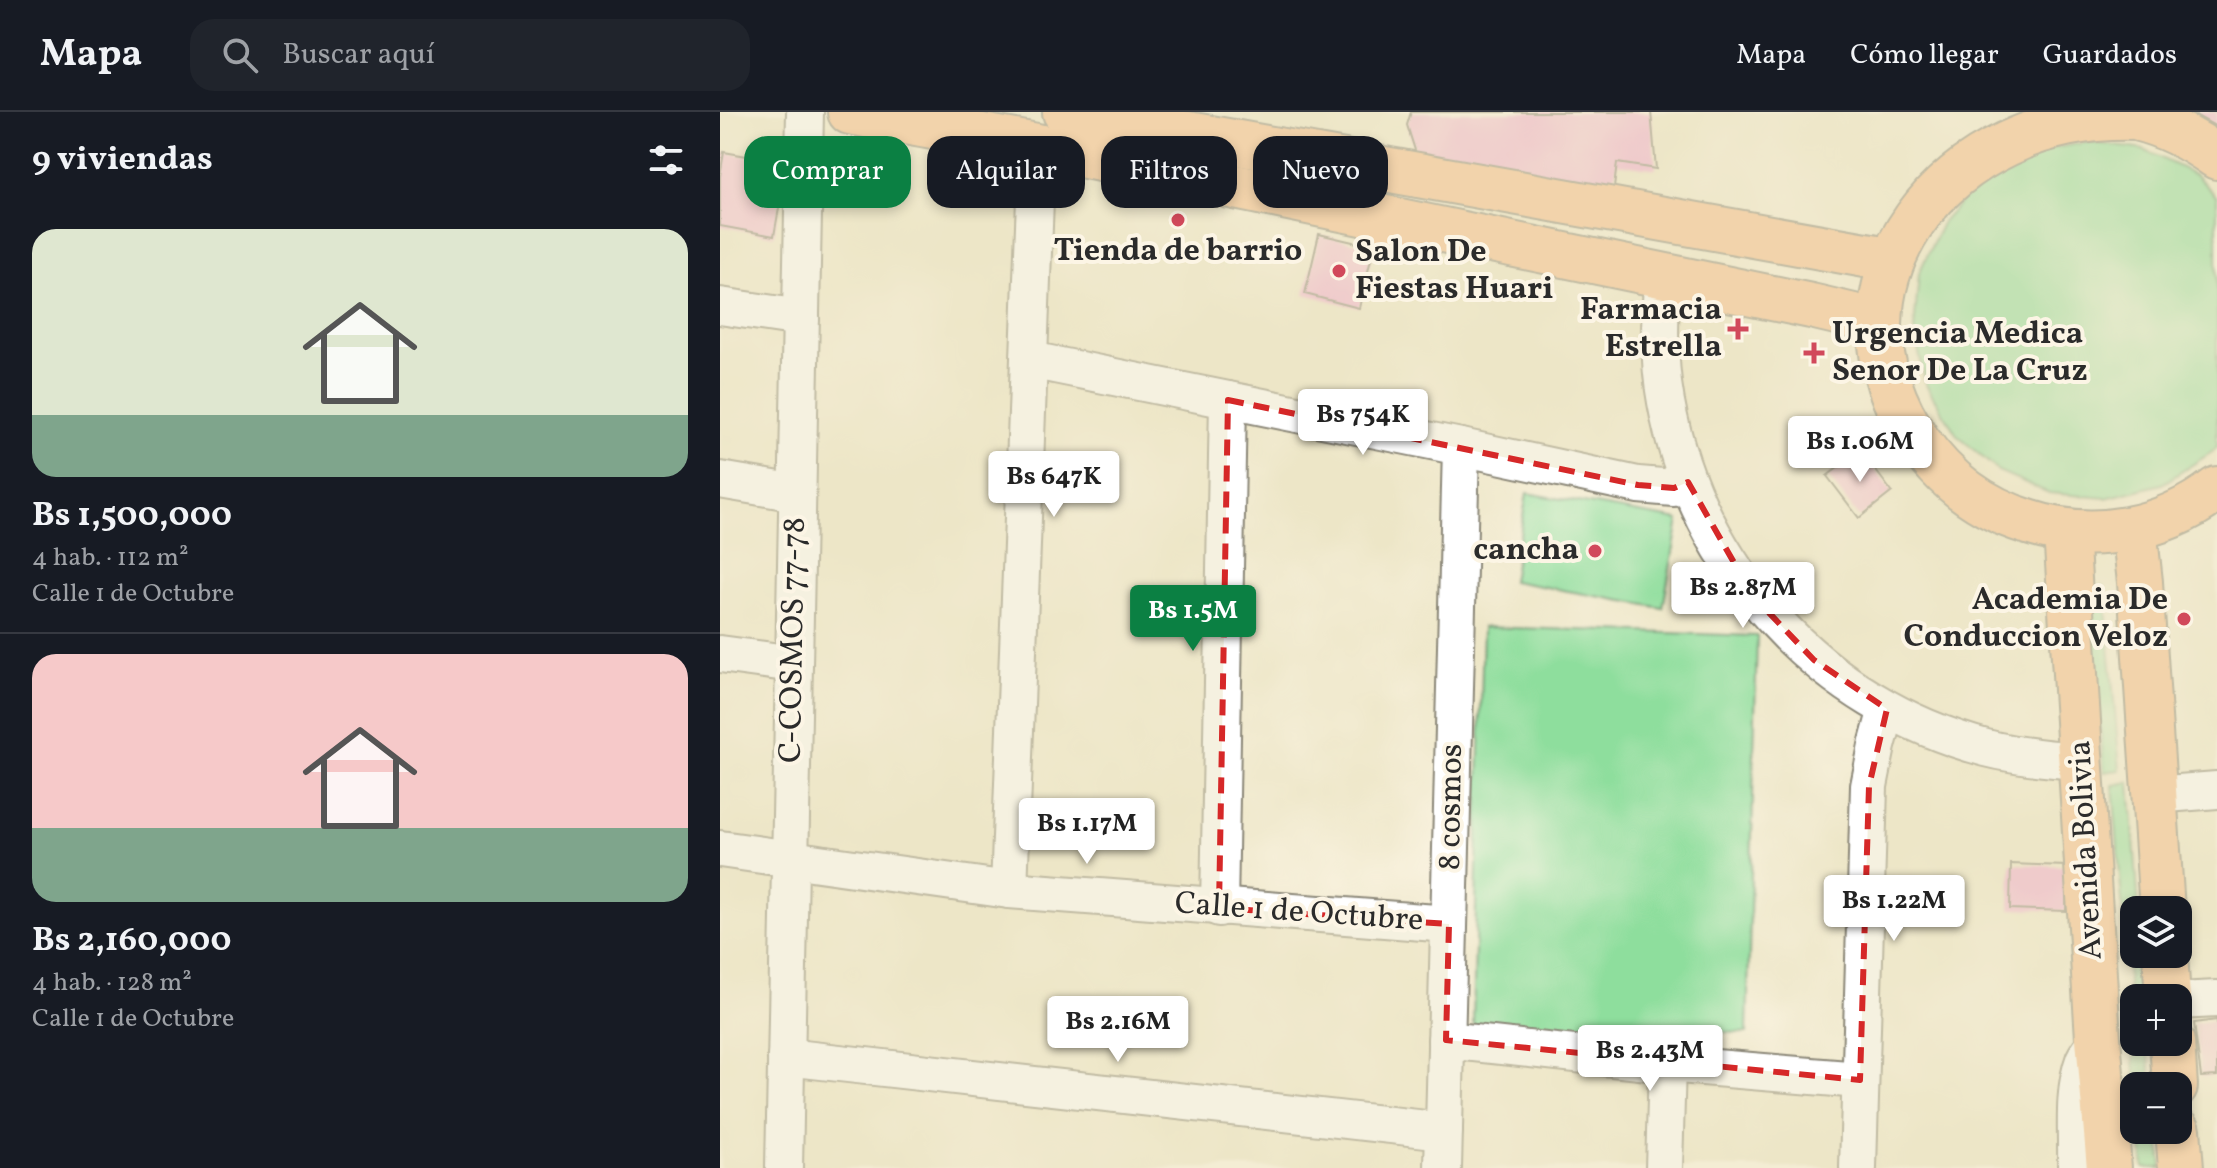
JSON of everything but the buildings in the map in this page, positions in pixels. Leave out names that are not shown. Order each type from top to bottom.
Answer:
[{"type":"main road","points":[[850,112],[982,136]]},
{"type":"main road","points":[[2217,157],[2166,127],[2102,112],[2045,114],[1986,139],[1936,178],[1916,202],[1900,229],[1883,280],[1879,322],[1882,357],[1891,391],[1905,423],[1928,457],[1949,478],[1977,499],[2008,516],[2066,531],[2088,533],[2134,528],[2168,518],[2200,502],[2217,489]]},
{"type":"main road","points":[[1084,114],[1888,259]]},
{"type":"main road","points":[[1085,156],[1879,322]]},
{"type":"main road","points":[[2134,528],[2161,896]]},
{"type":"main road","name":"Avenida Bolivia","points":[[2066,531],[2109,1168]]},
{"type":"main road","points":[[2179,1144],[2181,1168]]},
{"type":"street","name":"C-COSMOS 77-78","points":[[784,1168],[805,112]]},
{"type":"street","points":[[1009,890],[1035,208]]},
{"type":"street","points":[[1663,275],[1659,317],[1660,358],[1665,400],[1675,442],[1706,522],[1753,596],[1814,660],[1887,709],[1935,731],[1986,748],[2038,758],[2082,761]]},
{"type":"street","points":[[720,306],[801,318]]},
{"type":"street","points":[[1030,360],[1638,485],[1674,488],[1688,482]]},
{"type":"street","points":[[1219,908],[1228,400]]},
{"type":"street","name":"8 cosmos","points":[[1443,1168],[1461,447]]},
{"type":"street","points":[[720,480],[797,493]]},
{"type":"street","points":[[720,654],[794,664]]},
{"type":"street","points":[[1858,1168],[1869,786],[1887,709]]},
{"type":"street","points":[[2154,795],[2217,790]]},
{"type":"street","name":"Calle 1 de Octubre","points":[[720,849],[1009,890],[1449,924]]},
{"type":"street","points":[[2192,1000],[2217,999]]},
{"type":"street","points":[[2076,1168],[2078,1095],[2083,1064],[2098,1038]]},
{"type":"street","points":[[1446,1040],[1667,1064],[1860,1080]]},
{"type":"street","points":[[786,1057],[1444,1131]]},
{"type":"street","points":[[1664,1168],[1667,1064]]},
{"type":"highlighted area","points":[[1228,400],[1638,485],[1674,488],[1688,482],[1753,596],[1814,660],[1887,709],[1869,786],[1860,1080],[1446,1040],[1449,924],[1219,908]]},
{"type":"green space","points":[[2088,142],[2144,150],[2196,175],[2217,197],[2217,447],[2162,484],[2106,498],[2049,493],[1998,471],[1957,435],[1926,385],[1914,330],[1919,273],[1943,221],[1982,179],[2032,152]]},
{"type":"green space","name":"cancha","points":[[1527,493],[1679,520],[1663,608],[1512,581]]},
{"type":"green space","points":[[2104,586],[2120,770],[2104,772],[2088,587]]},
{"type":"green space","points":[[1483,627],[1757,636],[1747,1033],[1473,1025]]},
{"type":"green space","points":[[2130,782],[2138,896],[2121,896],[2113,785]]},
{"type":"green space","points":[[2127,968],[2143,968],[2144,984],[2128,984]]},
{"type":"green space","points":[[2134,1056],[2149,1056],[2150,1072],[2135,1072]]},
{"type":"green space","points":[[2142,1144],[2160,1144],[2162,1168],[2144,1168]]},
{"type":"place","name":"Tienda de barrio","points":[[1178,220]]},
{"type":"place","name":"Salon De Fiestas Huari","points":[[1339,271]]},
{"type":"place","name":"Farmacia Estrella","points":[[1738,329]]},
{"type":"place","name":"Urgencia Medica Senor De La Cruz","points":[[1814,353]]},
{"type":"place","name":"cancha","points":[[1595,551]]},
{"type":"place","name":"Academia De Conduccion Veloz","points":[[2184,619]]}]
